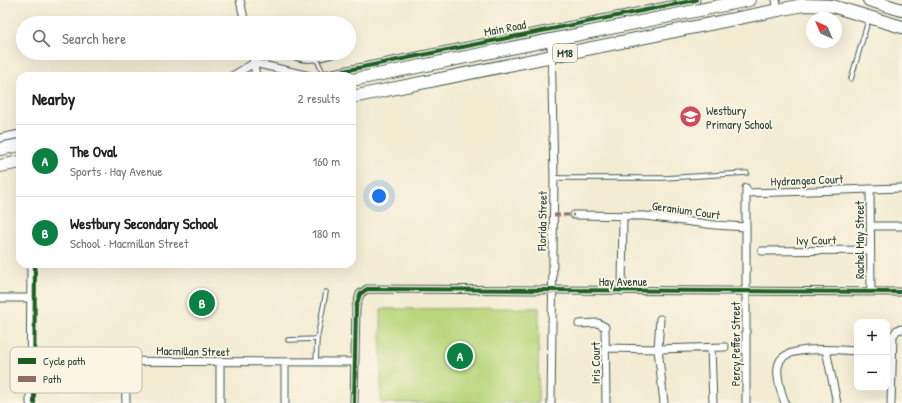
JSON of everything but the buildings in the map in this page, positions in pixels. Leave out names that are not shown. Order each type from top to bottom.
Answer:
[{"type":"main road","name":"Main Road","points":[[356,79],[749,0]]},
{"type":"main road","points":[[869,0],[902,10]]},
{"type":"main road","name":"M18","points":[[356,96],[552,55],[777,5],[822,5],[902,27]]},
{"type":"main road","points":[[0,149],[16,146]]},
{"type":"main road","points":[[0,166],[16,163]]},
{"type":"street","points":[[240,0],[243,16]]},
{"type":"street","name":"Main Road","points":[[336,72],[696,0]]},
{"type":"street","name":"Florida Street","points":[[551,40],[554,178],[551,290],[551,403]]},
{"type":"street","points":[[253,60],[255,72]]},
{"type":"street","points":[[239,72],[254,63],[293,72]]},
{"type":"street","points":[[0,138],[16,135]]},
{"type":"street","name":"Hydrangea Court","points":[[746,191],[902,188]]},
{"type":"street","name":"Rachel May Street","points":[[870,189],[871,291]]},
{"type":"street","name":"Percy Peffer Street","points":[[746,191],[746,403]]},
{"type":"street","name":"Geranium Court","points":[[574,215],[658,217],[727,227],[746,227]]},
{"type":"street","points":[[622,290],[623,215]]},
{"type":"street","points":[[871,226],[902,226]]},
{"type":"street","name":"Ivy Court","points":[[762,252],[870,250]]},
{"type":"street","points":[[31,268],[31,347]]},
{"type":"street","name":"Hay Avenue","points":[[354,362],[356,307],[360,294],[367,289],[902,292]]},
{"type":"street","points":[[0,298],[31,298]]},
{"type":"street","points":[[660,319],[658,349],[664,403]]},
{"type":"street","name":"Iris Court","points":[[579,324],[598,323],[605,328],[606,403]]},
{"type":"street","points":[[890,346],[893,336],[897,330],[902,329]]},
{"type":"street","points":[[606,348],[658,349],[725,347]]},
{"type":"street","points":[[711,348],[713,403]]},
{"type":"street","points":[[826,350],[837,403]]},
{"type":"street","points":[[785,403],[779,379],[779,362],[782,358],[790,353],[826,350],[854,351]]},
{"type":"street","points":[[889,355],[891,403]]},
{"type":"street","name":"Macmillan Street","points":[[142,361],[285,363],[354,362]]},
{"type":"street","points":[[220,362],[220,403]]},
{"type":"street","points":[[354,362],[354,403]]},
{"type":"street","points":[[285,363],[285,403]]},
{"type":"street","points":[[30,393],[30,403]]},
{"type":"street","points":[[126,393],[126,403]]},
{"type":"lane","points":[[851,79],[870,17]]},
{"type":"lane","points":[[302,60],[317,60],[320,72]]},
{"type":"lane","points":[[554,178],[664,178],[747,172]]},
{"type":"lane","points":[[316,363],[317,339],[326,292]]},
{"type":"lane","points":[[288,340],[317,339]]},
{"type":"green space","points":[[539,308],[538,403],[381,403],[381,309]]},
{"type":"marked path","points":[[554,215],[574,215]]},
{"type":"cycle path","points":[[338,72],[696,0]]},
{"type":"cycle path","points":[[34,347],[35,268]]},
{"type":"cycle path","points":[[354,403],[356,307],[360,294],[367,289],[902,292]]},
{"type":"cycle path","points":[[34,393],[34,403]]},
{"type":"place","name":"Westbury Primary School","points":[[690,117]]},
{"type":"place","name":"Westbury Secondary School","points":[[202,303]]},
{"type":"place","name":"The Oval","points":[[460,356]]}]
